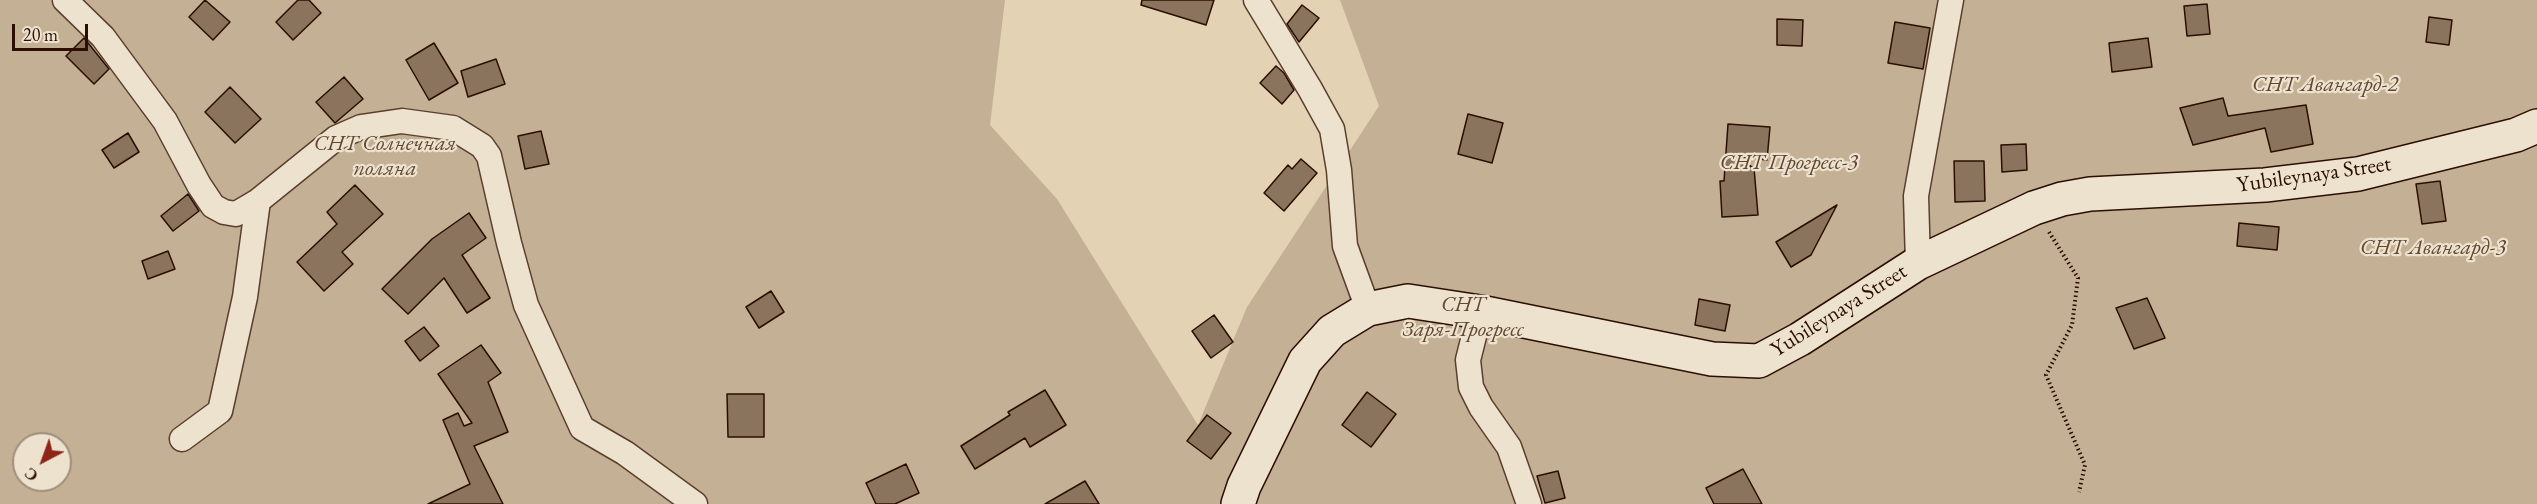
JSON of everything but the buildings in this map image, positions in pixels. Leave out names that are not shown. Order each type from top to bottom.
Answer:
[{"type":"street","points":[[65,0],[103,37],[165,121],[199,185],[213,206],[224,212],[236,214],[258,201],[336,138],[361,127],[402,121],[453,128],[482,146],[489,156],[526,305],[582,428],[625,453],[695,504]]},
{"type":"street","points":[[1256,0],[1332,129],[1339,170],[1345,246],[1368,309]]},
{"type":"street","points":[[1918,263],[1916,196],[1951,0]]},
{"type":"street","name":"Yubileynaya Street","points":[[1238,504],[1244,486],[1305,361],[1332,331],[1368,309],[1408,301],[1480,312],[1712,359],[1759,361],[1800,339],[1918,263],[2034,208],[2062,199],[2090,194],[2265,185],[2358,174],[2516,135],[2537,126]]},
{"type":"street","points":[[182,439],[220,411],[245,297],[258,201]]},
{"type":"street","points":[[1480,312],[1468,360],[1471,387],[1481,407],[1509,447],[1529,504]]},
{"type":"path","points":[[2034,208],[2078,278],[2072,325],[2046,375],[2085,465],[2079,492]]},
{"type":"green space","points":[[0,0],[1005,0],[990,125],[1057,199],[1198,425],[1247,307],[1379,106],[1340,0],[2537,0],[2537,504],[0,504]]},
{"type":"park label","name":"СНТ Авангард-2","points":[[2325,85]]},
{"type":"park label","name":"СНТ Солнечная поляна","points":[[385,156]]},
{"type":"park label","name":"СНТ Прогресс-3","points":[[1789,163]]},
{"type":"park label","name":"СНТ Авангард-3","points":[[2433,248]]},
{"type":"park label","name":"СНТ Заря-Прогресс","points":[[1463,318]]}]
